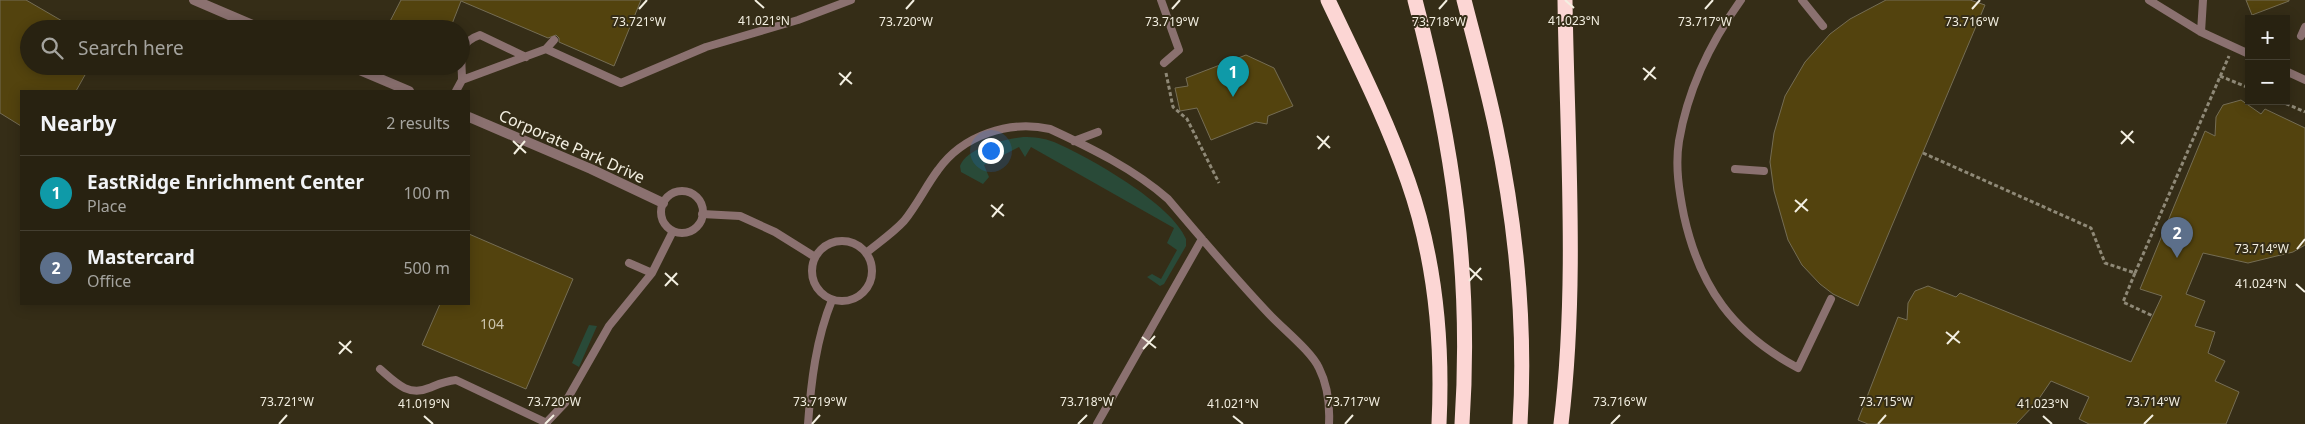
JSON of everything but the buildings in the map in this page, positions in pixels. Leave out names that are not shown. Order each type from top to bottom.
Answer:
[{"type":"highway","points":[[1328,0],[1392,140],[1417,211],[1427,255],[1436,313],[1440,366],[1439,424]]},
{"type":"highway","points":[[1415,0],[1449,148],[1460,233],[1465,330],[1462,424]]},
{"type":"highway","points":[[1464,0],[1496,128],[1513,234],[1521,330],[1520,424]]},
{"type":"highway","points":[[1559,0],[1566,73]]},
{"type":"highway","points":[[1561,424],[1568,352],[1571,265],[1570,164],[1564,0]]},
{"type":"street","points":[[194,0],[241,20]]},
{"type":"street","points":[[371,75],[407,90]]},
{"type":"street","name":"Corporate Park Drive","points":[[470,117],[663,202]]},
{"type":"lane","points":[[546,49],[621,83],[706,47],[798,20],[851,0]]},
{"type":"lane","points":[[1160,0],[1179,50],[1164,62]]},
{"type":"lane","points":[[1741,0],[1711,45],[1686,108],[1679,142],[1677,173],[1688,232],[1696,260],[1709,287],[1726,311],[1776,356],[1798,368],[1832,299]]},
{"type":"lane","points":[[1802,0],[1823,26]]},
{"type":"lane","points":[[2148,0],[2200,32],[2245,52]]},
{"type":"lane","points":[[2200,32],[2203,0]]},
{"type":"lane","points":[[2301,36],[2305,27]]},
{"type":"lane","points":[[470,39],[480,35],[526,57]]},
{"type":"lane","points":[[462,80],[546,49],[554,40]]},
{"type":"lane","points":[[2290,73],[2305,80]]},
{"type":"lane","points":[[457,90],[462,80],[462,75]]},
{"type":"lane","points":[[866,253],[902,222],[938,168],[975,138],[1007,127],[1037,126],[1050,129],[1125,168],[1154,186],[1168,199],[1242,286],[1307,352],[1318,366],[1329,399],[1329,424]]},
{"type":"lane","points":[[1074,141],[1098,132]]},
{"type":"lane","points":[[1735,169],[1764,171]]},
{"type":"lane","points":[[684,191],[696,197],[700,202],[702,214],[700,222],[690,231],[683,233],[673,231],[665,224],[661,212],[663,202],[670,194],[684,191]]},
{"type":"lane","points":[[702,214],[740,216],[776,232],[815,257]]},
{"type":"lane","points":[[380,369],[401,386],[414,392],[429,389],[442,381],[456,380],[546,423],[565,403],[609,326],[652,274],[673,231]]},
{"type":"lane","points":[[1097,424],[1202,239]]},
{"type":"lane","points":[[843,241],[852,243],[866,253],[871,263],[872,272],[866,290],[858,298],[848,301],[832,300],[819,292],[813,282],[811,272],[815,257],[825,246],[843,241]]},
{"type":"lane","points":[[629,262],[652,274]]},
{"type":"lane","points":[[808,424],[820,335],[832,300]]},
{"type":"path","points":[[2153,316],[2123,302],[2232,47]]},
{"type":"path","points":[[1164,62],[1172,106],[1187,119],[1219,182]]},
{"type":"path","points":[[2220,76],[2245,86]]},
{"type":"path","points":[[2289,105],[2305,112]]},
{"type":"path","points":[[1923,153],[2092,228],[2105,263],[2134,274]]},
{"type":"green space","points":[[1023,137],[1050,141],[1107,170],[1147,197],[1178,225],[1186,239],[1186,246],[1164,284],[1160,286],[1147,277],[1152,274],[1161,279],[1177,250],[1167,243],[1174,228],[1031,147],[1025,157],[1019,147],[984,165],[989,177],[983,184],[961,172],[960,166],[964,159],[978,149],[997,142]]},
{"type":"green space","points":[[589,325],[597,326],[579,367],[572,363]]},
{"type":"place","name":"EastRidge Enrichment Center","points":[[1233,97]]},
{"type":"place","name":"Mastercard","points":[[2177,258]]}]
